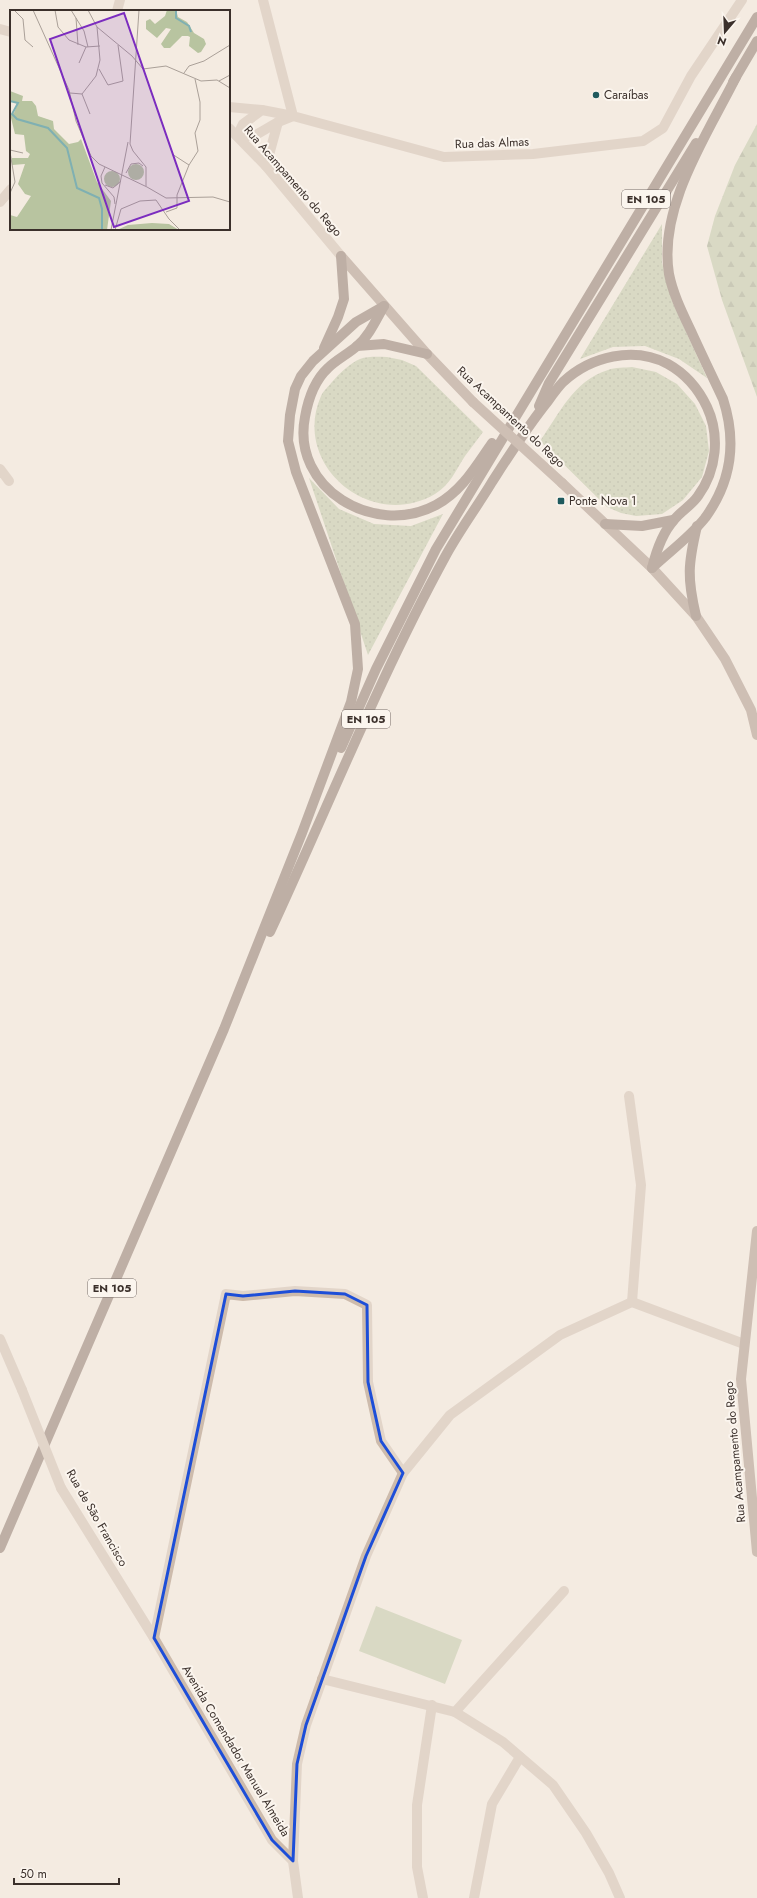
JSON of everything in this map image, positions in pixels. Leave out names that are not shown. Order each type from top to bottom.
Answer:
[{"type":"main road","name":"EN 105","points":[[0,1548],[224,1029],[302,834],[376,669],[436,549],[757,17]]},
{"type":"main road","name":"EN 105","points":[[224,1029],[310,846],[366,718],[410,623],[446,554],[531,422],[549,383],[757,41]]},
{"type":"main road","points":[[652,568],[697,526],[716,500],[724,481],[730,459],[732,437],[728,415],[723,399],[676,298],[669,274],[668,252],[670,226],[682,184],[736,77]]},
{"type":"main road","points":[[322,352],[338,317],[344,299],[341,256]]},
{"type":"main road","name":"Rua Acampamento do Rego","points":[[341,256],[427,354],[473,402],[652,568],[696,616],[729,666],[751,710],[757,735]]},
{"type":"main road","points":[[384,306],[368,333],[357,346],[327,368],[317,383],[310,398],[305,418],[304,440],[310,462],[321,482],[344,501],[362,511],[383,516],[410,516],[436,505],[451,495],[467,479],[536,381]]},
{"type":"main road","points":[[302,834],[351,702],[358,669],[355,624],[296,472],[288,442],[290,415],[295,390],[301,376],[322,352],[356,322],[384,306]]},
{"type":"main road","points":[[357,346],[384,344],[427,354]]},
{"type":"main road","points":[[531,422],[563,382],[577,371],[600,359],[620,354],[645,355],[667,363],[687,377],[700,394],[710,415],[715,435],[714,457],[710,474],[699,495],[673,520],[657,548],[652,568]]},
{"type":"main road","points":[[605,524],[642,526],[673,520]]},
{"type":"main road","points":[[696,616],[690,589],[689,566],[697,526]]},
{"type":"main road","name":"Rua Acampamento do Rego","points":[[757,1231],[741,1379],[757,1552]]},
{"type":"street","points":[[117,10],[120,0]]},
{"type":"street","points":[[262,110],[243,124],[237,136],[254,136],[278,122],[293,116],[263,0]]},
{"type":"street","name":"Rua das Almas","points":[[230,107],[262,110],[293,116],[444,158],[533,154],[643,141],[663,128],[691,76],[742,0]]},
{"type":"street","points":[[0,29],[10,32]]},
{"type":"street","points":[[266,166],[278,122]]},
{"type":"street","name":"Rua Acampamento do Rego","points":[[230,129],[266,166],[341,256]]},
{"type":"street","points":[[0,202],[10,190]]},
{"type":"street","points":[[0,469],[9,481]]},
{"type":"street","points":[[629,1096],[641,1185],[632,1302]]},
{"type":"street","points":[[154,1638],[226,1294],[243,1296],[295,1290],[345,1294],[367,1305],[368,1382],[381,1441],[403,1473]]},
{"type":"street","points":[[298,1898],[293,1861],[297,1764],[306,1725],[366,1556],[403,1473],[450,1415],[560,1335],[632,1302],[744,1344]]},
{"type":"street","name":"Rua de São Francisco","points":[[0,1339],[61,1488],[154,1638]]},
{"type":"street","points":[[455,1712],[564,1591]]},
{"type":"street","name":"Avenida Comendador Manuel Almeida","points":[[154,1638],[272,1840],[293,1861]]},
{"type":"street","points":[[322,1679],[432,1705],[455,1712],[503,1742],[553,1786],[586,1833],[609,1872],[620,1898]]},
{"type":"street","points":[[423,1898],[417,1867],[417,1805],[432,1705]]},
{"type":"street","points":[[474,1898],[492,1804],[520,1757]]},
{"type":"highlighted area","points":[[295,1291],[345,1294],[367,1305],[368,1382],[381,1441],[403,1473],[366,1556],[306,1725],[297,1764],[293,1861],[272,1840],[154,1638],[226,1294],[243,1296]]},
{"type":"green space","points":[[757,124],[757,397],[722,300],[707,246],[715,216],[735,165]]},
{"type":"green space","points":[[662,224],[662,263],[672,301],[707,378],[679,359],[645,346],[613,347],[580,359]]},
{"type":"green space","points":[[366,357],[387,357],[402,360],[416,366],[483,432],[445,486],[435,494],[410,503],[386,504],[362,498],[342,485],[327,467],[317,445],[315,421],[321,396],[325,390],[341,372],[356,361]]},
{"type":"green space","points":[[632,367],[656,372],[677,384],[695,404],[706,426],[709,451],[702,477],[683,500],[662,514],[636,516],[621,513],[607,507],[540,441],[568,399],[585,382],[596,375],[611,369]]},
{"type":"green space","points":[[309,478],[339,509],[374,524],[411,526],[443,514],[368,655]]},
{"type":"green space","points":[[376,1606],[462,1640],[445,1684],[359,1651]]},
{"type":"place","name":"Caraíbas","points":[[596,95]]},
{"type":"place","name":"Ponte Nova 1","points":[[561,501]]}]
